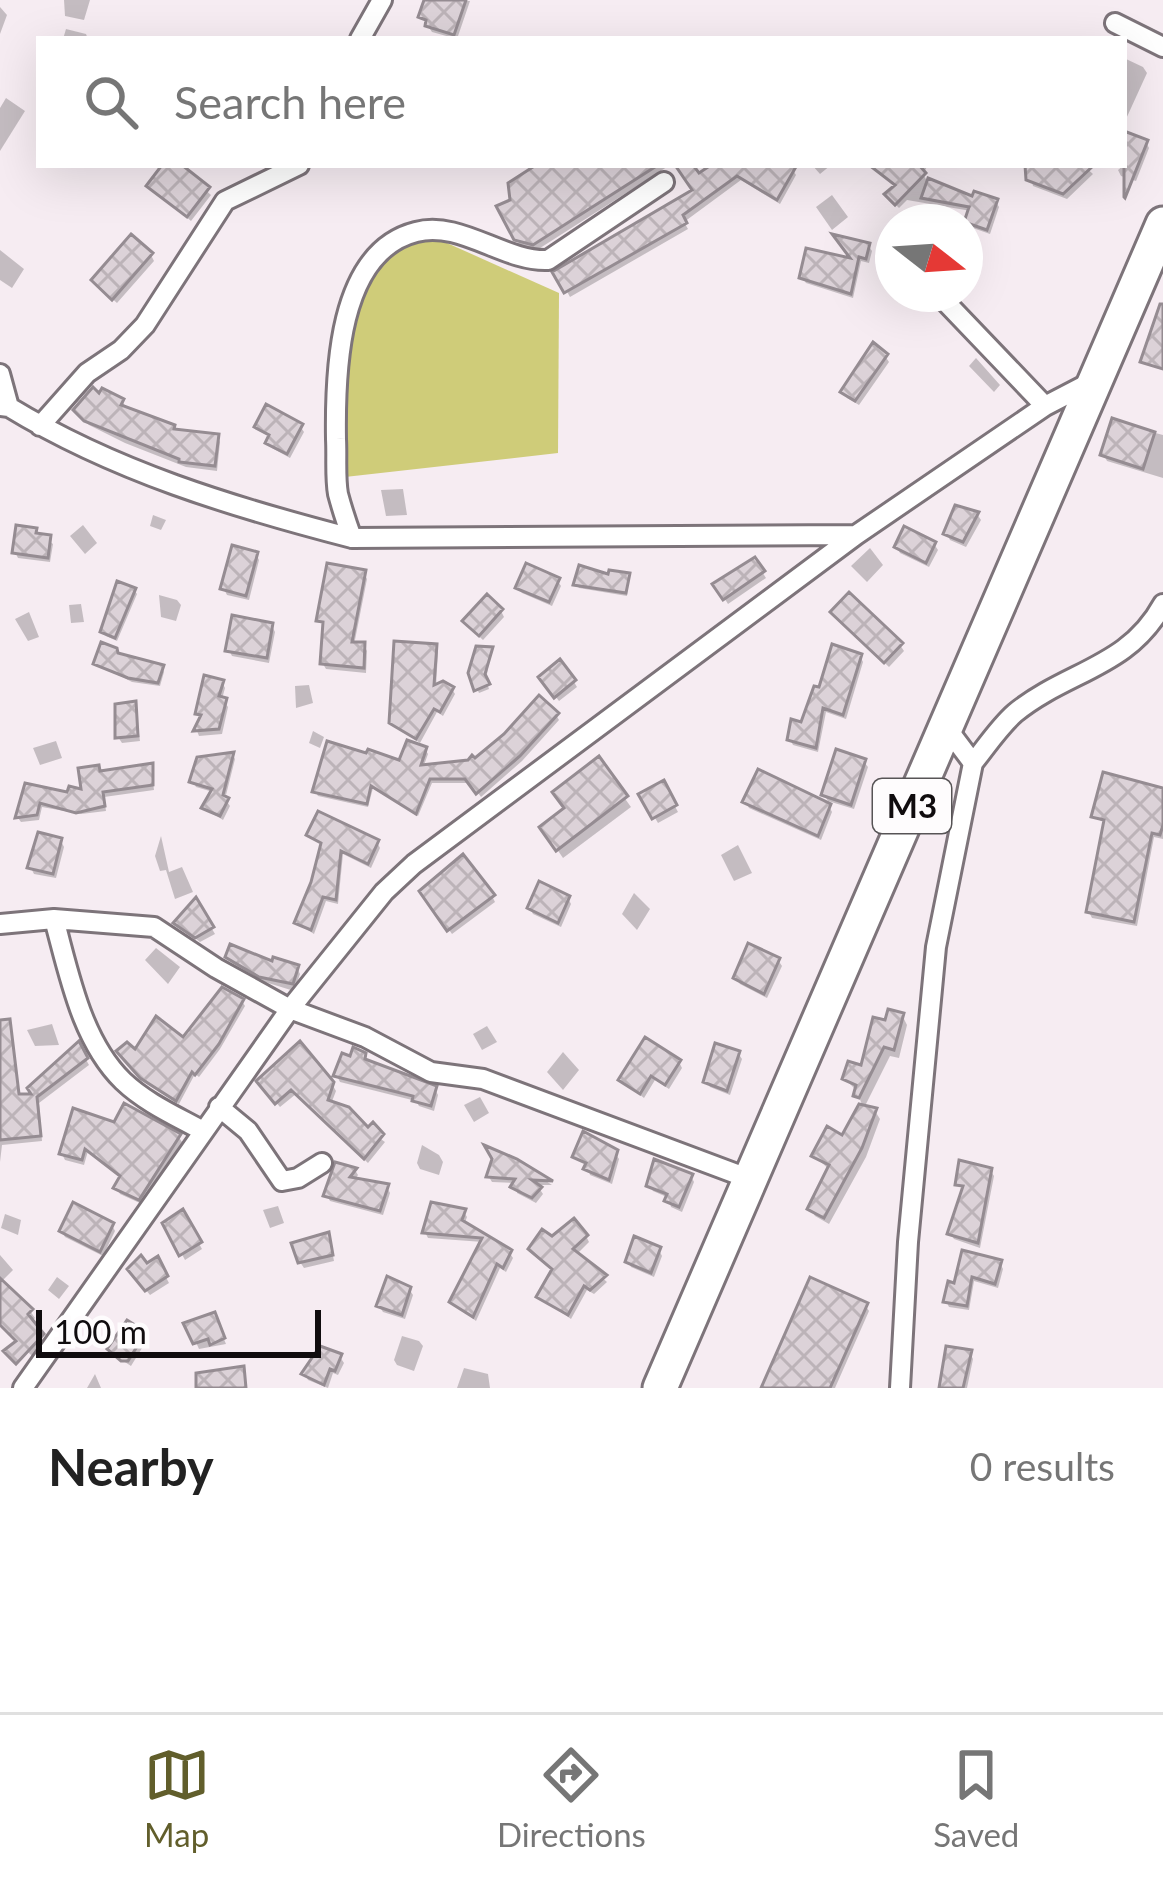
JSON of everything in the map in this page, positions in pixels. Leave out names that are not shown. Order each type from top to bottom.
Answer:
[{"type":"highway","name":"M3","points":[[660,1388],[1163,224]]},
{"type":"street","points":[[362,36],[382,0]]},
{"type":"street","points":[[1115,22],[1163,47]]},
{"type":"street","points":[[40,426],[87,374],[145,326],[225,201],[293,168]]},
{"type":"street","points":[[352,538],[337,490],[335,406],[340,338],[358,282],[381,249],[417,231],[450,232],[529,261],[548,260],[664,182]]},
{"type":"street","points":[[955,312],[1045,406]]},
{"type":"street","points":[[0,374],[4,407],[66,442],[140,473],[352,538],[856,535]]},
{"type":"street","points":[[23,1388],[290,1009],[384,892],[414,864],[856,535],[1045,406],[1095,380]]},
{"type":"street","points":[[900,1388],[908,1242],[936,947],[973,763],[1013,715],[1136,642],[1163,604]]},
{"type":"street","points":[[946,728],[973,763]]},
{"type":"street","points":[[54,919],[95,1043],[122,1080],[154,1105],[203,1131]]},
{"type":"street","points":[[0,924],[54,919],[154,927],[290,1009],[365,1036],[430,1072],[483,1079],[750,1179]]},
{"type":"street","points":[[219,1107],[248,1131],[282,1181],[298,1178],[322,1163]]},
{"type":"shaded area","points":[[429,235],[559,293],[558,453],[336,478],[346,328],[379,253]]},
{"type":"building","points":[[424,0],[466,0],[454,35],[425,26],[426,20],[418,17]]},
{"type":"building","points":[[1127,132],[1148,140],[1124,197],[1127,168]]},
{"type":"building","points":[[160,168],[186,168],[210,187],[187,217],[146,186]]},
{"type":"building","points":[[531,168],[653,168],[533,245],[514,240],[496,206],[510,200],[508,183]]},
{"type":"building","points":[[677,168],[695,168],[699,173],[706,168],[795,168],[777,200],[737,176],[683,215],[687,223],[564,293],[552,272],[692,190]]},
{"type":"building","points":[[873,168],[922,168],[926,173],[896,204],[884,194],[895,185]]},
{"type":"building","points":[[1025,168],[1091,168],[1063,194],[1026,180]]},
{"type":"building","points":[[928,178],[972,196],[974,191],[998,199],[987,230],[983,229],[983,204],[921,198]]},
{"type":"building","points":[[131,234],[153,253],[112,300],[91,280]]},
{"type":"building","points":[[832,234],[870,243],[866,259],[859,257],[851,294],[799,278],[806,248],[850,258]]},
{"type":"building","points":[[1163,304],[1163,369],[1140,362]]},
{"type":"building","points":[[873,342],[888,354],[855,401],[840,392]]},
{"type":"building","points":[[93,387],[124,399],[121,405],[175,425],[174,429],[219,434],[215,466],[179,462],[84,421],[73,410]]},
{"type":"building","points":[[266,404],[303,424],[287,454],[265,443],[269,435],[254,427]]},
{"type":"building","points":[[1112,418],[1155,432],[1143,469],[1100,455]]},
{"type":"building","points":[[955,505],[979,512],[963,542],[943,534]]},
{"type":"building","points":[[16,525],[51,535],[48,558],[12,553]]},
{"type":"building","points":[[904,526],[936,542],[926,563],[894,547]]},
{"type":"building","points":[[232,545],[258,552],[246,596],[220,589]]},
{"type":"building","points":[[755,557],[765,571],[723,600],[712,584]]},
{"type":"building","points":[[327,563],[366,570],[352,642],[365,642],[364,668],[320,664],[323,622],[316,621]]},
{"type":"building","points":[[526,563],[560,578],[549,602],[515,588]]},
{"type":"building","points":[[579,565],[608,574],[609,570],[630,573],[626,593],[573,585]]},
{"type":"building","points":[[117,581],[136,588],[115,638],[100,632]]},
{"type":"building","points":[[849,592],[903,643],[884,663],[830,612]]},
{"type":"building","points":[[487,594],[503,609],[479,636],[462,621]]},
{"type":"building","points":[[232,615],[273,623],[267,658],[225,651]]},
{"type":"building","points":[[394,641],[437,644],[434,685],[443,681],[454,687],[416,739],[389,723]]},
{"type":"building","points":[[101,642],[117,648],[118,653],[164,665],[158,683],[128,678],[93,664]]},
{"type":"building","points":[[832,644],[862,654],[843,715],[823,708],[816,748],[787,740],[791,719],[801,722],[814,686],[819,687]]},
{"type":"building","points":[[476,646],[493,647],[485,674],[490,684],[474,691],[468,673]]},
{"type":"building","points":[[560,659],[576,680],[554,698],[538,677]]},
{"type":"building","points":[[204,675],[224,680],[219,696],[227,698],[219,729],[193,731],[201,715],[195,714]]},
{"type":"building","points":[[539,695],[559,713],[476,794],[465,779],[430,779],[416,814],[371,786],[367,804],[312,792],[327,741],[399,760],[407,740],[427,747],[421,765],[468,760],[504,734]]},
{"type":"building","points":[[136,701],[138,736],[115,738],[115,704]]},
{"type":"building","points":[[836,749],[866,759],[851,805],[821,795]]},
{"type":"building","points":[[234,752],[223,795],[229,798],[220,816],[201,808],[212,789],[189,782],[197,757]]},
{"type":"building","points":[[599,756],[628,796],[556,851],[539,827],[564,808],[552,792]]},
{"type":"building","points":[[153,763],[153,785],[103,792],[105,806],[76,813],[40,803],[37,815],[15,818],[25,783],[67,792],[69,786],[81,789],[78,768],[99,765],[100,771]]},
{"type":"building","points":[[758,769],[831,804],[818,836],[742,802]]},
{"type":"building","points":[[1103,772],[1163,788],[1163,825],[1160,835],[1152,833],[1134,922],[1086,912],[1104,820],[1091,817]]},
{"type":"building","points":[[664,780],[677,805],[652,819],[638,794]]},
{"type":"building","points":[[318,811],[379,840],[368,864],[341,851],[336,900],[323,897],[311,930],[294,923],[321,843],[306,835]]},
{"type":"building","points":[[38,832],[62,838],[53,874],[27,868]]},
{"type":"building","points":[[463,854],[495,895],[447,931],[419,891]]},
{"type":"building","points":[[539,881],[570,896],[558,923],[527,908]]},
{"type":"building","points":[[196,897],[214,927],[195,938],[173,923]]},
{"type":"building","points":[[748,943],[780,958],[764,994],[733,978]]},
{"type":"building","points":[[230,944],[272,961],[273,957],[299,965],[293,984],[259,977],[225,957]]},
{"type":"building","points":[[222,987],[244,999],[219,1044],[195,1075],[192,1072],[176,1101],[140,1078],[116,1051],[127,1042],[135,1049],[156,1016],[183,1037]]},
{"type":"building","points":[[888,1009],[904,1013],[894,1050],[884,1047],[859,1098],[853,1096],[856,1085],[842,1079],[848,1061],[861,1065],[873,1017],[885,1020]]},
{"type":"building","points":[[10,1019],[19,1094],[31,1094],[27,1088],[79,1041],[88,1058],[37,1097],[41,1136],[0,1140],[0,1020]]},
{"type":"building","points":[[645,1037],[681,1060],[665,1085],[651,1076],[640,1094],[618,1080]]},
{"type":"building","points":[[300,1041],[334,1082],[328,1100],[349,1107],[368,1127],[373,1122],[384,1134],[364,1159],[291,1090],[275,1104],[256,1081]]},
{"type":"building","points":[[715,1043],[740,1051],[727,1091],[703,1082]]},
{"type":"building","points":[[353,1047],[366,1053],[365,1059],[437,1086],[431,1106],[412,1101],[413,1096],[333,1076],[342,1053],[350,1056]]},
{"type":"building","points":[[124,1103],[181,1134],[139,1200],[113,1188],[120,1176],[85,1149],[82,1160],[59,1154],[73,1108],[114,1122]]},
{"type":"building","points":[[859,1104],[877,1108],[862,1148],[824,1218],[807,1209],[829,1165],[811,1156],[827,1126],[842,1135]]},
{"type":"building","points":[[583,1131],[618,1150],[609,1180],[583,1169],[586,1163],[572,1157]]},
{"type":"building","points":[[484,1145],[553,1181],[532,1180],[542,1187],[532,1198],[510,1187],[515,1179],[486,1177],[492,1159]]},
{"type":"building","points":[[654,1159],[693,1174],[679,1207],[664,1201],[667,1194],[646,1186]]},
{"type":"building","points":[[959,1160],[992,1168],[978,1243],[947,1234],[963,1186],[955,1185]]},
{"type":"building","points":[[335,1162],[357,1168],[350,1177],[389,1184],[380,1211],[323,1196]]},
{"type":"building","points":[[73,1202],[114,1223],[100,1252],[59,1231]]},
{"type":"building","points":[[431,1202],[466,1209],[462,1220],[512,1250],[503,1268],[497,1264],[473,1317],[449,1302],[482,1238],[422,1233]]},
{"type":"building","points":[[183,1209],[202,1242],[179,1256],[162,1223]]},
{"type":"building","points":[[574,1218],[588,1235],[573,1249],[607,1275],[590,1290],[584,1286],[568,1315],[536,1297],[552,1269],[528,1249],[542,1229],[552,1236]]},
{"type":"building","points":[[329,1232],[333,1255],[298,1263],[291,1243]]},
{"type":"building","points":[[634,1236],[661,1247],[651,1273],[625,1262]]},
{"type":"building","points":[[962,1250],[1002,1260],[995,1284],[972,1277],[967,1306],[943,1302],[948,1281],[954,1283]]},
{"type":"building","points":[[141,1255],[147,1263],[158,1256],[168,1276],[145,1291],[127,1269]]},
{"type":"building","points":[[387,1276],[411,1287],[402,1315],[376,1306]]},
{"type":"building","points":[[810,1277],[868,1303],[830,1388],[761,1388]]},
{"type":"building","points":[[0,1278],[33,1309],[28,1314],[44,1334],[16,1364],[3,1351],[16,1341],[0,1325]]},
{"type":"building","points":[[215,1312],[225,1338],[210,1345],[208,1339],[193,1344],[183,1323]]},
{"type":"building","points":[[127,1320],[146,1332],[128,1361],[121,1361],[107,1349]]},
{"type":"building","points":[[320,1346],[342,1354],[324,1385],[301,1374]]},
{"type":"building","points":[[946,1346],[972,1350],[963,1388],[939,1388]]},
{"type":"building","points":[[244,1366],[246,1388],[196,1388],[196,1373]]}]
